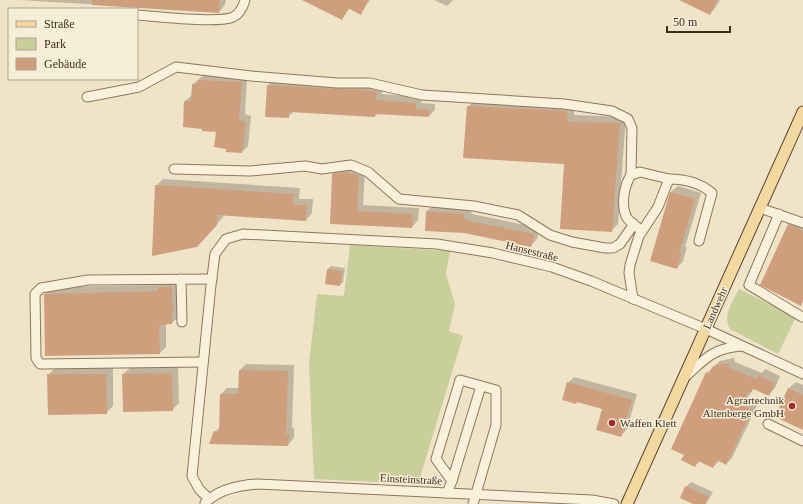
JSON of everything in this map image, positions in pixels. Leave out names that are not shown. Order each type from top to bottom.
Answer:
[{"type":"main road","name":"Landwehr","points":[[627,504],[803,112]]},
{"type":"street","points":[[138,15],[218,20],[233,17],[242,10],[245,0]]},
{"type":"street","points":[[87,97],[139,88],[176,67],[251,76],[337,83],[370,83],[422,95],[564,104],[612,111],[628,119],[632,133],[631,175],[625,185],[624,198],[627,218],[642,231]]},
{"type":"street","points":[[174,169],[250,171],[305,166],[322,169],[351,165],[368,172],[399,199],[474,206],[518,215],[550,235],[572,242],[605,248],[613,248],[620,244],[634,224]]},
{"type":"street","points":[[631,175],[640,172],[669,179],[683,179],[703,186],[712,193],[699,241]]},
{"type":"street","points":[[633,299],[629,273],[630,265],[642,231],[658,207],[669,179]]},
{"type":"street","points":[[760,208],[803,223]]},
{"type":"street","points":[[779,214],[750,285],[802,317]]},
{"type":"street","name":"Einsteinstraße","points":[[302,237],[243,234],[226,239],[215,254],[192,476],[206,502],[225,490],[242,485],[258,484],[592,500],[614,504]]},
{"type":"street","name":"Hansestraße","points":[[302,237],[438,244],[493,253],[552,267],[706,329],[803,374]]},
{"type":"street","points":[[181,279],[182,322]]},
{"type":"street","points":[[203,362],[42,364],[37,361],[35,297],[38,290],[88,280],[212,279]]},
{"type":"street","points":[[684,378],[710,354],[720,349],[742,346]]},
{"type":"street","points":[[452,481],[436,459],[460,380],[496,390],[496,425],[473,504]]},
{"type":"street","points":[[447,493],[452,481],[480,386]]},
{"type":"street","points":[[768,424],[803,441]]},
{"type":"green space","points":[[350,245],[450,251],[446,274],[455,304],[449,331],[463,336],[418,484],[314,479],[309,363],[317,294],[344,296]]},
{"type":"green space","points":[[739,289],[796,317],[778,354],[730,329],[727,319],[729,309]]},
{"type":"building","points":[[92,0],[220,0],[219,13],[92,5]]},
{"type":"building","points":[[302,0],[368,0],[361,15],[348,8],[342,20]]},
{"type":"building","points":[[679,0],[717,0],[710,15]]},
{"type":"building","points":[[198,80],[242,82],[239,120],[246,122],[242,153],[226,152],[226,149],[214,147],[216,132],[183,127],[184,101],[191,101],[192,84],[197,84]]},
{"type":"building","points":[[267,85],[377,91],[376,100],[416,103],[416,109],[430,110],[429,117],[375,114],[375,117],[289,112],[289,118],[265,117]]},
{"type":"building","points":[[467,106],[567,111],[568,122],[620,123],[612,232],[560,229],[564,164],[463,158]]},
{"type":"building","points":[[343,172],[359,175],[357,211],[413,214],[412,228],[330,224],[332,174]]},
{"type":"building","points":[[155,185],[294,194],[293,205],[307,205],[306,221],[217,215],[217,225],[197,247],[152,256]]},
{"type":"building","points":[[670,192],[695,199],[679,253],[681,254],[677,269],[650,261]]},
{"type":"building","points":[[426,211],[464,214],[465,220],[534,234],[531,247],[464,233],[425,231]]},
{"type":"building","points":[[788,224],[803,231],[803,300],[801,306],[760,285]]},
{"type":"building","points":[[327,269],[342,271],[340,286],[325,284]]},
{"type":"building","points":[[158,287],[172,287],[172,306],[175,309],[172,312],[172,324],[159,325],[160,354],[45,356],[44,294],[158,291]]},
{"type":"building","points":[[728,363],[729,368],[757,379],[758,375],[775,383],[769,396],[753,389],[751,393],[748,392],[742,405],[752,410],[726,465],[717,460],[713,468],[698,461],[695,467],[681,460],[684,455],[671,449],[706,372],[709,374],[713,366]]},
{"type":"building","points":[[239,370],[288,371],[286,434],[289,434],[288,446],[209,444],[214,431],[219,432],[220,394],[238,394]]},
{"type":"building","points":[[172,373],[173,411],[123,412],[122,374]]},
{"type":"building","points":[[47,374],[106,374],[107,414],[48,415]]},
{"type":"building","points":[[567,382],[632,400],[621,437],[596,430],[602,409],[577,402],[576,404],[562,400]]},
{"type":"building","name":"Agrartechnik Altenberge GmbH","points":[[788,388],[803,395],[803,430],[775,417]]},
{"type":"building","points":[[685,486],[709,497],[705,504],[693,504],[680,498]]},
{"type":"place","name":"Agrartechnik Altenberge GmbH","points":[[792,406]]},
{"type":"place","name":"Waffen Klett","points":[[612,423]]}]
